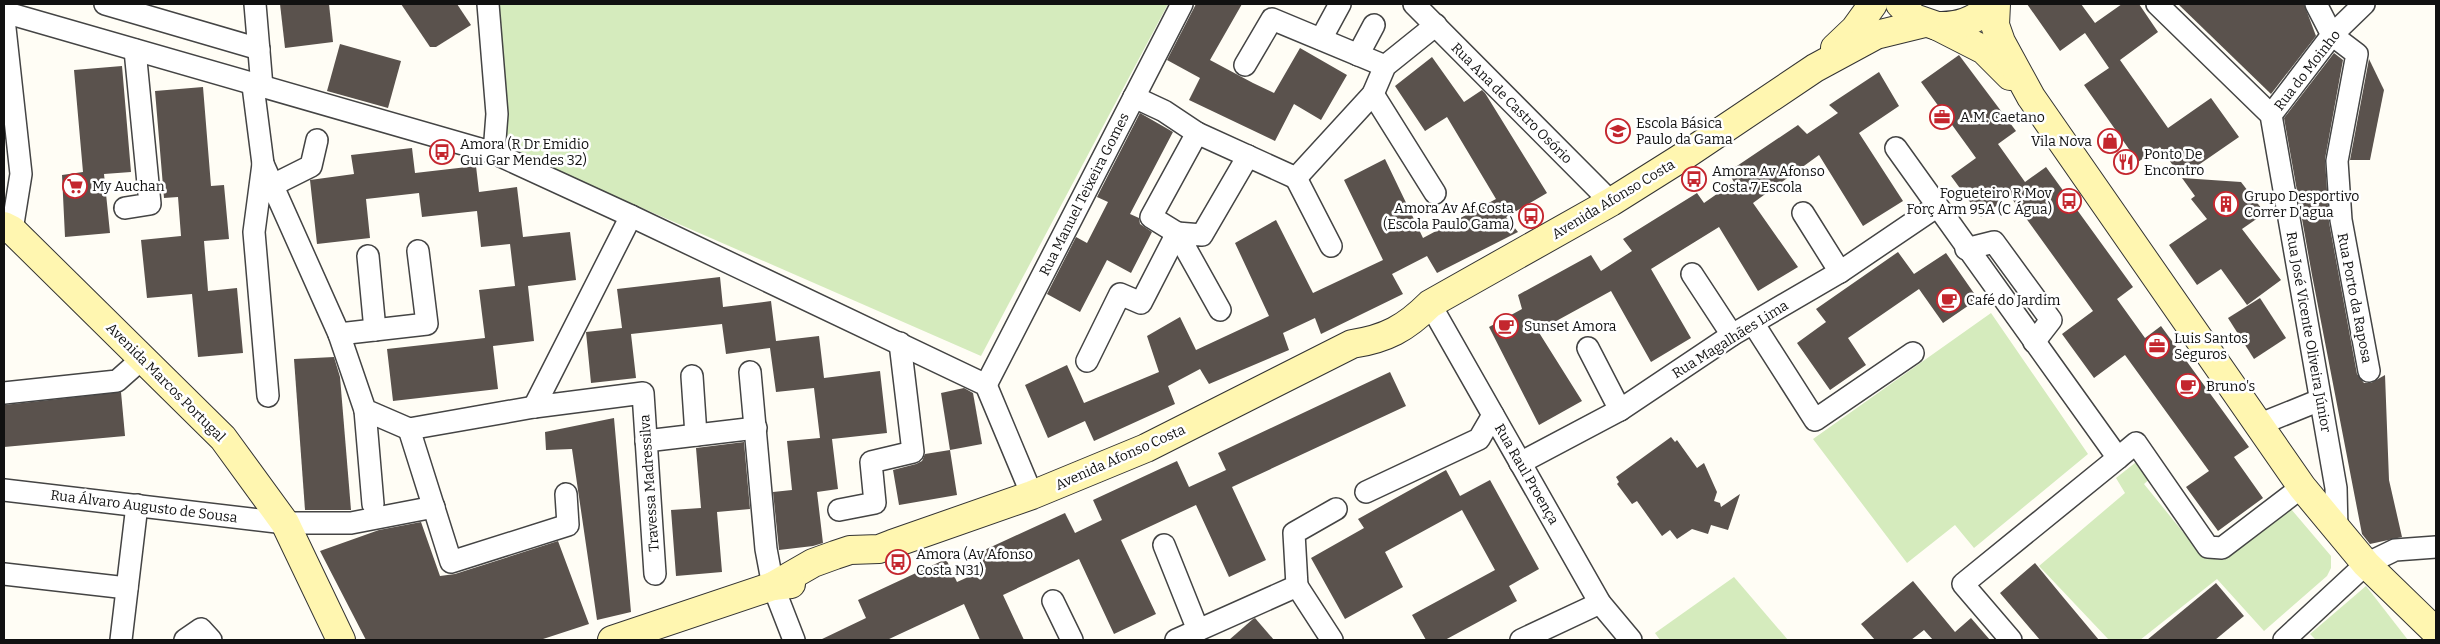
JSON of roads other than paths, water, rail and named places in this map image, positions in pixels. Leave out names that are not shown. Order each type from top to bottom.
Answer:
[{"type":"main road","points":[[1815,68],[1855,29],[1873,4]]},
{"type":"main road","points":[[1900,4],[1914,18],[1931,24],[1984,50],[2030,97]]},
{"type":"main road","points":[[1815,68],[1876,35],[1931,24],[1954,26],[1971,20],[1991,4]]},
{"type":"main road","points":[[1996,4],[1995,25],[2000,42],[2030,97],[2258,425],[2302,487],[2366,564],[2436,632]]},
{"type":"main road","name":"Avenida Afonso Costa","points":[[612,640],[773,586],[820,580],[856,565],[879,548],[1032,495],[1146,448],[1352,344],[1374,340],[1410,324],[1430,304],[1611,202],[1815,68]]},
{"type":"main road","name":"Avenida Marcos Portugal","points":[[8,228],[223,438],[285,523],[335,638]]},
{"type":"street","points":[[8,4],[4,11],[257,86],[494,153],[900,343],[986,385],[1032,495]]},
{"type":"street","points":[[104,4],[259,49]]},
{"type":"street","points":[[255,4],[259,49],[257,86],[263,164],[254,232],[268,396]]},
{"type":"street","points":[[488,4],[497,114],[494,153]]},
{"type":"street","name":"Rua Manuel Teixeira Gomes","points":[[986,385],[1182,4]]},
{"type":"street","points":[[1321,39],[1340,4]]},
{"type":"street","name":"Rua Ana de Castro Osório","points":[[1414,4],[1611,202]]},
{"type":"street","points":[[2157,4],[2271,115]]},
{"type":"street","name":"Rua Porto da Raposa","points":[[2316,4],[2332,36],[2357,54],[2337,161],[2340,220],[2369,371]]},
{"type":"street","name":"Rua do Moinho","points":[[2271,115],[2332,36],[2364,4]]},
{"type":"street","points":[[4,19],[21,174],[8,228]]},
{"type":"street","points":[[1245,65],[1272,19],[1385,66]]},
{"type":"street","points":[[1358,55],[1374,25]]},
{"type":"street","points":[[1296,178],[1373,94],[1385,66],[1436,25]]},
{"type":"street","points":[[125,208],[150,204],[135,50]]},
{"type":"street","points":[[1373,94],[1435,193]]},
{"type":"street","points":[[1134,97],[1164,110],[1197,133],[1296,178],[1331,246]]},
{"type":"street","name":"Rua José Vicente Oliveira Júnior","points":[[2271,115],[2336,488],[2337,530]]},
{"type":"street","points":[[1197,133],[1151,217],[1177,234],[1220,310]]},
{"type":"street","points":[[273,185],[311,166],[317,140]]},
{"type":"street","points":[[1896,148],[1966,249],[2118,458]]},
{"type":"street","points":[[1177,234],[1202,235],[1248,156]]},
{"type":"street","points":[[263,164],[339,334],[365,410],[373,504]]},
{"type":"street","name":"Rua Magalhães Lima","points":[[1520,463],[1620,410],[1732,335],[1840,272],[1936,207]]},
{"type":"street","points":[[1803,213],[1840,272]]},
{"type":"street","points":[[365,410],[409,429],[534,408],[631,216]]},
{"type":"street","points":[[1087,361],[1120,294],[1141,303],[1177,234]]},
{"type":"street","points":[[339,334],[427,324],[418,251]]},
{"type":"street","points":[[368,256],[375,330]]},
{"type":"street","points":[[1692,274],[1732,335]]},
{"type":"street","name":"Rua Raul Proença","points":[[1430,304],[1600,603],[1631,640]]},
{"type":"street","points":[[1753,323],[1815,420],[1913,353]]},
{"type":"street","points":[[839,510],[875,503],[871,462],[912,452],[900,343]]},
{"type":"street","points":[[1588,348],[1620,410]]},
{"type":"street","points":[[4,393],[117,382],[143,358]]},
{"type":"street","points":[[750,372],[766,549],[773,586],[794,640]]},
{"type":"street","points":[[692,376],[696,435]]},
{"type":"street","name":"Travessa Madressilva","points":[[534,408],[643,393],[655,574]]},
{"type":"street","points":[[2258,425],[2320,400]]},
{"type":"street","points":[[1366,492],[1479,439],[1493,415]]},
{"type":"street","points":[[646,441],[756,428]]},
{"type":"street","points":[[409,429],[452,562],[568,525],[566,494]]},
{"type":"street","points":[[2011,640],[1963,584],[2136,443],[2208,547],[2222,548],[2302,487]]},
{"type":"street","name":"Rua Álvaro Augusto de Sousa","points":[[4,490],[285,523],[351,523],[434,506]]},
{"type":"street","points":[[121,640],[137,506]]},
{"type":"street","points":[[1332,640],[1297,586],[1294,533],[1336,509]]},
{"type":"street","points":[[1164,545],[1198,630]]},
{"type":"street","points":[[2291,638],[2366,564],[2395,550],[2436,547]]},
{"type":"street","points":[[4,574],[127,588]]},
{"type":"street","points":[[1176,640],[1297,586]]},
{"type":"street","points":[[1054,601],[1072,640]]},
{"type":"street","points":[[1521,640],[1600,603]]},
{"type":"street","points":[[185,640],[201,629],[211,640]]},
{"type":"place","name":"A.M. Caetano","points":[[1942,117]]},
{"type":"place","name":"Escola Básica Paulo da Gama","points":[[1618,131]]},
{"type":"place","name":"Vila Nova","points":[[2110,141]]},
{"type":"place","name":"Amora (R Dr Emidio Gui Gar Mendes 32)","points":[[442,152]]},
{"type":"place","name":"Ponto De Encontro","points":[[2126,162]]},
{"type":"place","name":"Amora Av Afonso Costa 7 Escola","points":[[1694,179]]},
{"type":"place","name":"My Auchan","points":[[75,186]]},
{"type":"place","name":"Fogueteiro R Mov Forç Arm 95A (C Água)","points":[[2069,201]]},
{"type":"place","name":"Grupo Desportivo Correr D'agua","points":[[2226,204]]},
{"type":"place","name":"Amora Av Af Costa (Escola Paulo Gama)","points":[[1531,216]]},
{"type":"place","name":"Café do Jardim","points":[[1949,300]]},
{"type":"place","name":"Sunset Amora","points":[[1506,326]]},
{"type":"place","name":"Luis Santos Seguros","points":[[2157,346]]},
{"type":"place","name":"Bruno's","points":[[2188,386]]},
{"type":"place","name":"Amora (Av Afonso Costa N31)","points":[[898,562]]}]
